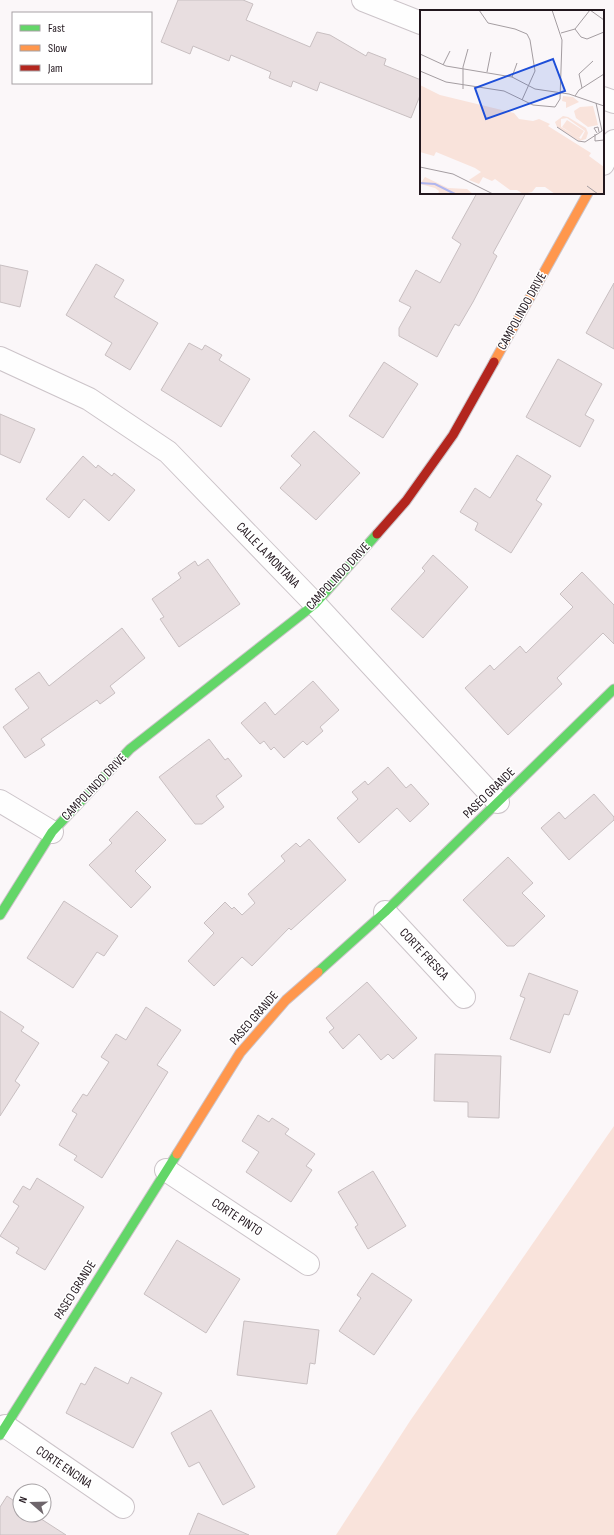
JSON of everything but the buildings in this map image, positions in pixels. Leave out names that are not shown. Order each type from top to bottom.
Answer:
[{"type":"street","points":[[364,0],[420,24]]},
{"type":"street","points":[[604,98],[614,102]]},
{"type":"street","points":[[604,162],[614,141]]},
{"type":"street","name":"CAMPOLINDO DRIVE","points":[[0,915],[52,832],[130,749],[315,604],[406,501],[453,435],[587,194]]},
{"type":"street","name":"CALLE LA MONTANA","points":[[0,358],[89,399],[168,452],[315,604],[498,802]]},
{"type":"street","name":"PASEO GRANDE","points":[[3,1431],[240,1053],[286,1000],[385,912],[614,689]]},
{"type":"street","points":[[0,801],[52,832]]},
{"type":"street","name":"CORTE FRESCA","points":[[385,912],[464,997]]},
{"type":"street","name":"CORTE PINTO","points":[[166,1170],[308,1264]]},
{"type":"street","name":"CORTE ENCINA","points":[[3,1431],[123,1507]]},
{"type":"shaded area","points":[[614,1126],[614,1535],[336,1535],[410,1421]]},
{"type":"traffic: fast","points":[[0,915],[52,832],[130,749],[315,604],[377,534]]},
{"type":"traffic: fast","points":[[318,972],[385,912],[614,689]]},
{"type":"traffic: fast","points":[[0,1435],[177,1154]]},
{"type":"traffic: slow","points":[[494,362],[587,194]]},
{"type":"traffic: slow","points":[[177,1154],[240,1053],[286,1000],[318,972]]},
{"type":"traffic: jam","points":[[377,534],[406,501],[453,435],[494,362]]}]
